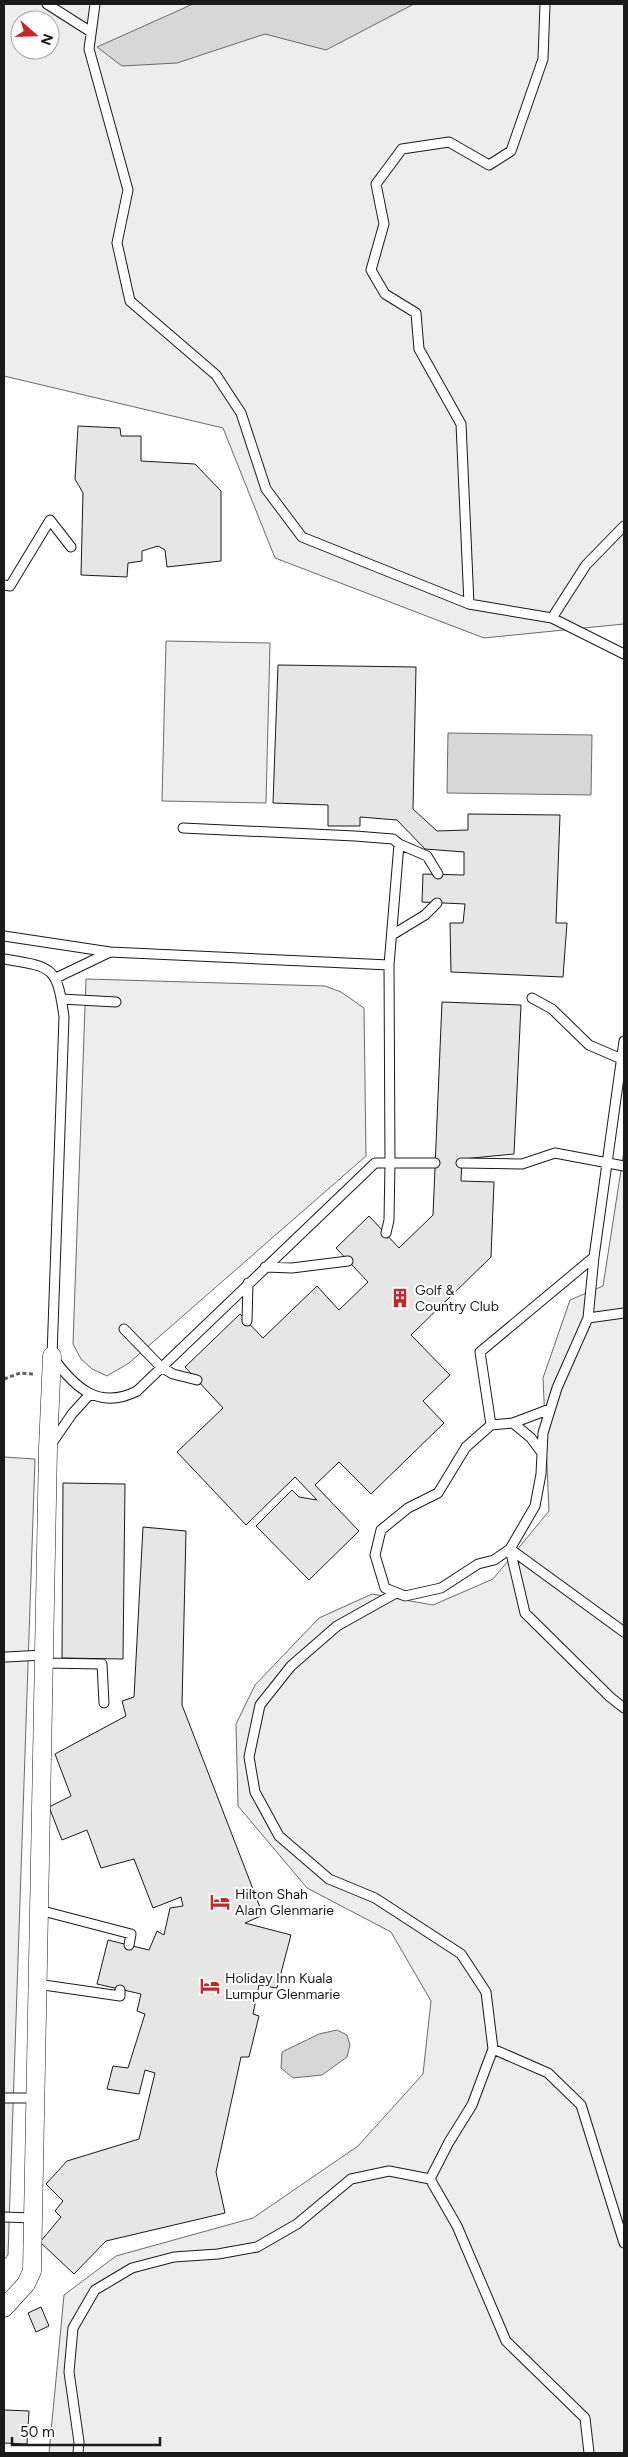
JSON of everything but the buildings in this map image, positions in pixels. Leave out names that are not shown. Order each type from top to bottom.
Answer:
[{"type":"street","points":[[4,2308],[26,2284],[32,2271],[48,1448],[52,1356]]},
{"type":"lane","points":[[47,4],[91,32]]},
{"type":"lane","points":[[95,4],[90,49],[128,190],[117,243],[130,301],[216,375],[241,413],[266,489],[302,537],[469,604],[552,618],[624,654]]},
{"type":"lane","points":[[469,604],[462,424],[419,349],[416,313],[385,294],[371,270],[384,224],[376,184],[402,149],[449,142],[489,165],[511,151],[543,59],[545,4]]},
{"type":"lane","points":[[4,586],[10,586],[50,520],[71,547]]},
{"type":"lane","points":[[552,618],[586,565],[624,526]]},
{"type":"lane","points":[[183,828],[393,839],[399,844],[427,856],[438,874]]},
{"type":"lane","points":[[386,1233],[389,1220],[390,1164],[389,965],[399,844]]},
{"type":"lane","points":[[392,935],[425,915],[437,903]]},
{"type":"lane","points":[[4,936],[110,952],[389,965]]},
{"type":"lane","points":[[56,978],[110,952]]},
{"type":"lane","points":[[4,959],[38,965],[49,969],[56,978],[61,999],[64,1018],[52,1356],[69,1379],[90,1394],[111,1398],[127,1395],[136,1390],[375,1163],[435,1163]]},
{"type":"lane","points":[[532,998],[552,1010],[589,1045],[623,1059]]},
{"type":"lane","points":[[61,999],[116,1002]]},
{"type":"lane","points":[[550,1409],[513,1423],[491,1425],[466,1447],[438,1493],[408,1508],[381,1530],[375,1555],[385,1588],[406,1596],[441,1588],[478,1564],[494,1560],[510,1549],[535,1506],[543,1433],[557,1388],[588,1318],[594,1257],[609,1162],[624,1041]]},
{"type":"lane","points":[[461,1163],[522,1164],[555,1153],[624,1166]]},
{"type":"lane","points":[[491,1425],[480,1352],[594,1257]]},
{"type":"lane","points":[[265,1267],[317,1266],[348,1261]]},
{"type":"lane","points":[[247,1321],[248,1284]]},
{"type":"lane","points":[[588,1318],[624,1313]]},
{"type":"lane","points":[[124,1329],[161,1367],[173,1374],[197,1380]]},
{"type":"lane","points":[[48,1448],[72,1414],[90,1394]]},
{"type":"lane","points":[[513,1423],[531,1438],[542,1453]]},
{"type":"lane","points":[[510,1549],[624,1632]]},
{"type":"lane","points":[[510,1549],[525,1613],[624,1708]]},
{"type":"lane","points":[[396,1592],[337,1626],[291,1666],[260,1705],[249,1756],[256,1792],[279,1836],[329,1879],[375,1898],[461,1954],[486,1992],[493,2049],[472,2104],[449,2142],[430,2179]]},
{"type":"lane","points":[[6,1657],[102,1664],[104,1703]]},
{"type":"lane","points":[[39,1910],[131,1934],[129,1945]]},
{"type":"lane","points":[[38,1984],[120,1996],[120,1990]]},
{"type":"lane","points":[[493,2049],[548,2073],[580,2105],[624,2243]]},
{"type":"lane","points":[[4,2098],[35,2098]]},
{"type":"lane","points":[[78,2453],[79,2442],[68,2372],[73,2328],[95,2290],[132,2268],[174,2257],[218,2254],[257,2248],[297,2224],[351,2179],[389,2171],[430,2179],[457,2226],[506,2341],[585,2418],[589,2453]]},
{"type":"lane","points":[[4,2217],[33,2218]]},
{"type":"path","points":[[4,1379],[20,1373],[51,1375]]},
{"type":"shaded area","points":[[4,4],[624,4],[624,624],[484,638],[275,558],[223,428],[4,376]]},
{"type":"shaded area","points":[[193,4],[414,4],[326,50],[265,34],[177,63],[122,66],[97,47]]},
{"type":"shaded area","points":[[166,641],[270,643],[266,803],[162,801]]},
{"type":"shaded area","points":[[448,733],[592,735],[591,795],[447,793]]},
{"type":"shaded area","points":[[86,979],[325,986],[341,992],[364,1008],[366,1156],[129,1363],[107,1376],[92,1369],[81,1359],[73,1344]]},
{"type":"shaded area","points":[[624,1151],[624,2453],[49,2453],[64,2295],[116,2256],[253,2218],[358,2146],[423,2074],[431,2001],[391,1932],[307,1888],[238,1806],[236,1724],[255,1685],[319,1618],[372,1594],[433,1605],[493,1579],[549,1511],[543,1378],[570,1300],[603,1286]]},
{"type":"shaded area","points":[[4,1457],[35,1459],[8,2255],[4,2260]]},
{"type":"shaded area","points":[[337,2030],[347,2035],[350,2045],[347,2057],[322,2075],[293,2078],[281,2068],[282,2052],[319,2034]]},
{"type":"place","name":"Golf & Country Club","points":[[400,1298]]},
{"type":"place","name":"Hilton Shah Alam Glenmarie","points":[[220,1902]]},
{"type":"place","name":"Holiday Inn Kuala Lumpur Glenmarie","points":[[210,1986]]}]
